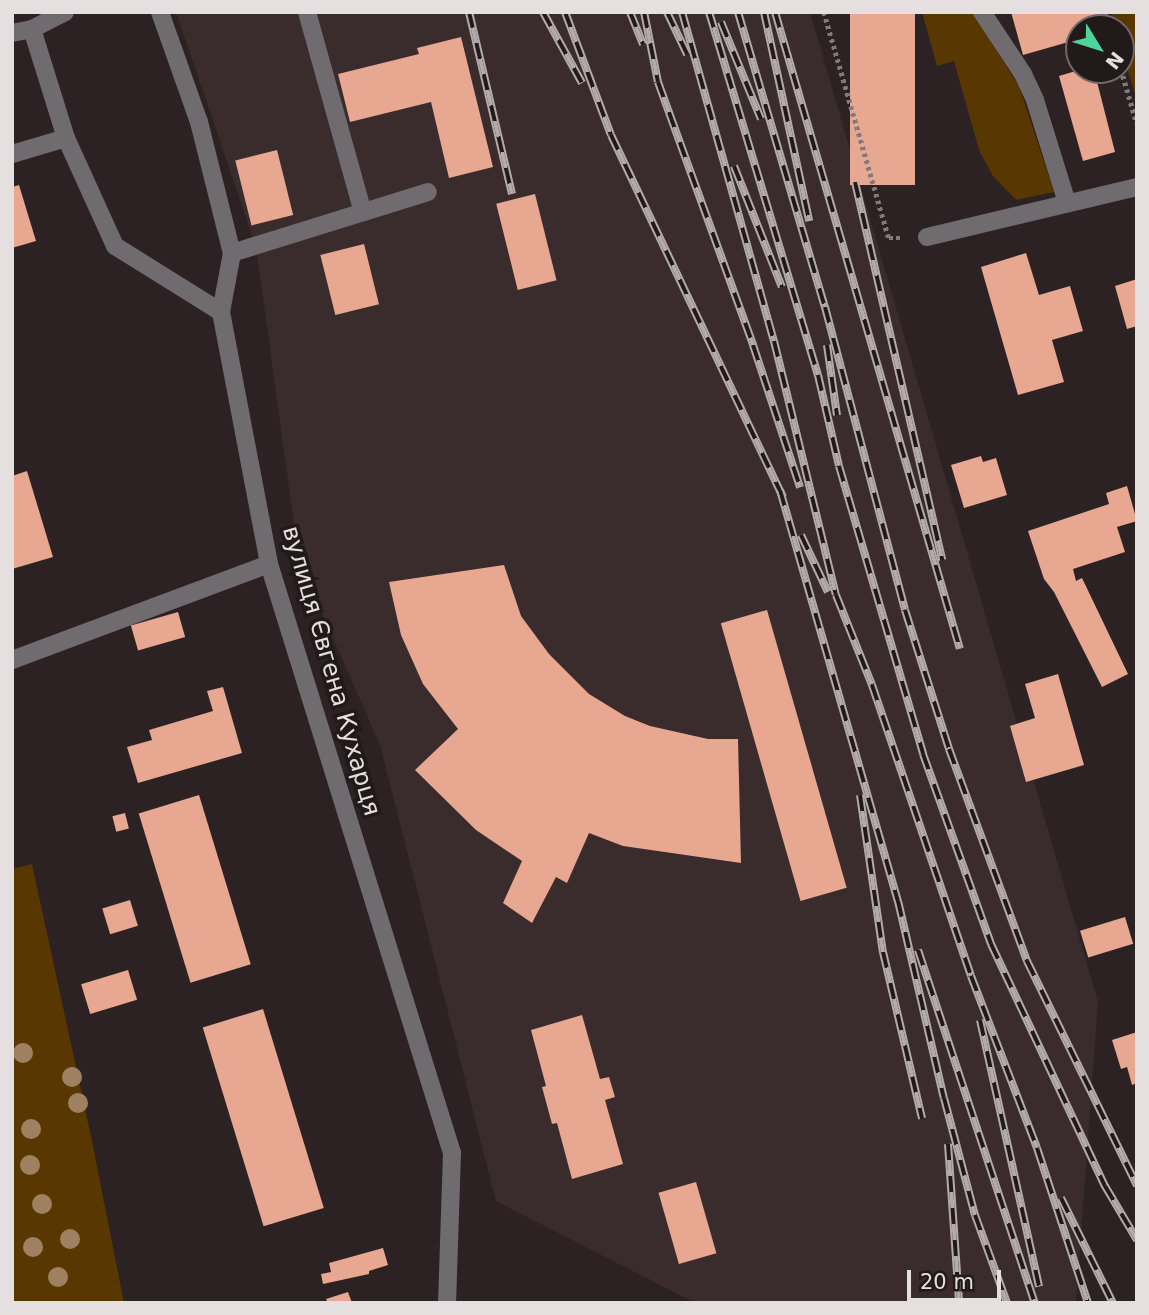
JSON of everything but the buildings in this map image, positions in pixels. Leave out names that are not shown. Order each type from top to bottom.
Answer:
[{"type":"street","points":[[12,33],[33,29],[65,12]]},
{"type":"street","name":"вулиця Євгена Кухарця","points":[[160,12],[199,122],[232,253],[221,312],[269,564],[452,1153],[447,1303]]},
{"type":"street","points":[[307,12],[363,212]]},
{"type":"street","points":[[982,12],[1023,74],[1035,100],[1067,204]]},
{"type":"street","points":[[33,29],[66,138],[114,246],[221,312]]},
{"type":"street","points":[[12,154],[66,138]]},
{"type":"street","points":[[928,237],[1137,187]]},
{"type":"street","points":[[232,253],[428,192]]},
{"type":"street","points":[[12,660],[269,564]]},
{"type":"path","points":[[824,12],[889,238],[928,237]]},
{"type":"path","points":[[1125,84],[1137,124]]},
{"type":"shaded area","points":[[176,12],[810,12],[1098,1002],[1076,1303],[695,1303],[496,1201],[380,745],[299,561],[256,247]]},
{"type":"shaded area","points":[[922,12],[972,12],[1019,86],[1054,192],[1016,200],[993,176],[979,150],[954,61],[937,66]]},
{"type":"shaded area","points":[[1137,12],[1137,101],[1132,84],[1135,84],[1135,14],[1112,14]]},
{"type":"shaded area","points":[[32,864],[124,1303],[12,1303],[12,869]]},
{"type":"railway","points":[[469,12],[512,194]]},
{"type":"railway","points":[[543,12],[582,83]]},
{"type":"railway","points":[[565,12],[611,135],[783,497]]},
{"type":"railway","points":[[630,12],[643,45]]},
{"type":"railway","points":[[644,12],[658,82],[753,345],[800,487]]},
{"type":"railway","points":[[667,12],[687,54]]},
{"type":"railway","points":[[682,12],[774,341],[836,595],[872,685],[971,976],[1037,1148],[1088,1303]]},
{"type":"railway","points":[[709,12],[818,375],[839,466],[923,754],[991,944],[1105,1186],[1137,1240]]},
{"type":"railway","points":[[738,12],[825,307],[905,610],[949,749],[1027,961],[1137,1186]]},
{"type":"railway","points":[[764,12],[809,221]]},
{"type":"railway","points":[[775,12],[960,649]]},
{"type":"railway","points":[[721,22],[761,119]]},
{"type":"railway","points":[[734,166],[782,287]]},
{"type":"railway","points":[[855,182],[942,560]]},
{"type":"railway","points":[[827,345],[837,415]]},
{"type":"railway","points":[[780,490],[898,901],[944,1098],[975,1215],[1007,1303]]},
{"type":"railway","points":[[801,535],[828,592]]},
{"type":"railway","points":[[860,795],[883,952],[922,1118]]},
{"type":"railway","points":[[918,950],[1035,1303]]},
{"type":"railway","points":[[980,1020],[1039,1287]]},
{"type":"railway","points":[[948,1144],[959,1303]]},
{"type":"railway","points":[[1061,1198],[1113,1303]]}]
